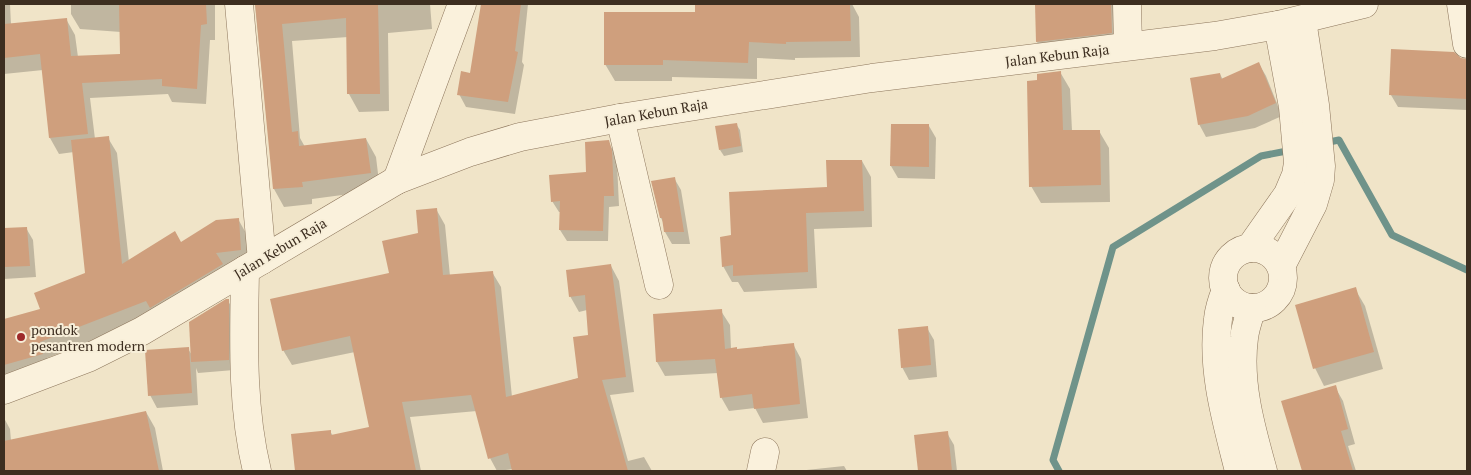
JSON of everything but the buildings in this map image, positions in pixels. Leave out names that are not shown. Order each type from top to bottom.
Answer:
[{"type":"street","points":[[239,4],[254,265],[244,338],[247,414],[257,471]]},
{"type":"street","points":[[396,180],[462,4]]},
{"type":"street","points":[[1127,4],[1128,46]]},
{"type":"street","name":"Jalan Kebun Raja","points":[[4,390],[88,358],[142,331],[396,180],[470,152],[512,140],[620,118],[872,78],[1215,36],[1290,23],[1364,4]]},
{"type":"street","points":[[1461,4],[1467,44]]},
{"type":"street","points":[[1281,266],[1313,204],[1320,180],[1310,165],[1304,106],[1290,23]]},
{"type":"street","points":[[620,118],[659,285]]},
{"type":"street","points":[[1250,248],[1288,194],[1296,174],[1310,165]]},
{"type":"street","points":[[1250,248],[1268,252],[1276,258],[1281,266],[1283,276],[1282,286],[1277,296],[1270,303],[1252,308],[1240,304],[1232,298],[1226,290],[1224,280],[1227,262],[1241,250],[1250,248]]},
{"type":"street","points":[[1226,290],[1217,321],[1217,354],[1228,426],[1239,471]]},
{"type":"street","points":[[1252,308],[1244,336],[1242,362],[1244,390],[1263,471]]},
{"type":"waterway","points":[[1324,143],[1339,140],[1392,235],[1467,270]]},
{"type":"waterway","points":[[1059,471],[1053,460],[1113,247],[1261,156],[1292,150]]},
{"type":"place","name":"pondok pesantren modern","points":[[21,337]]}]
